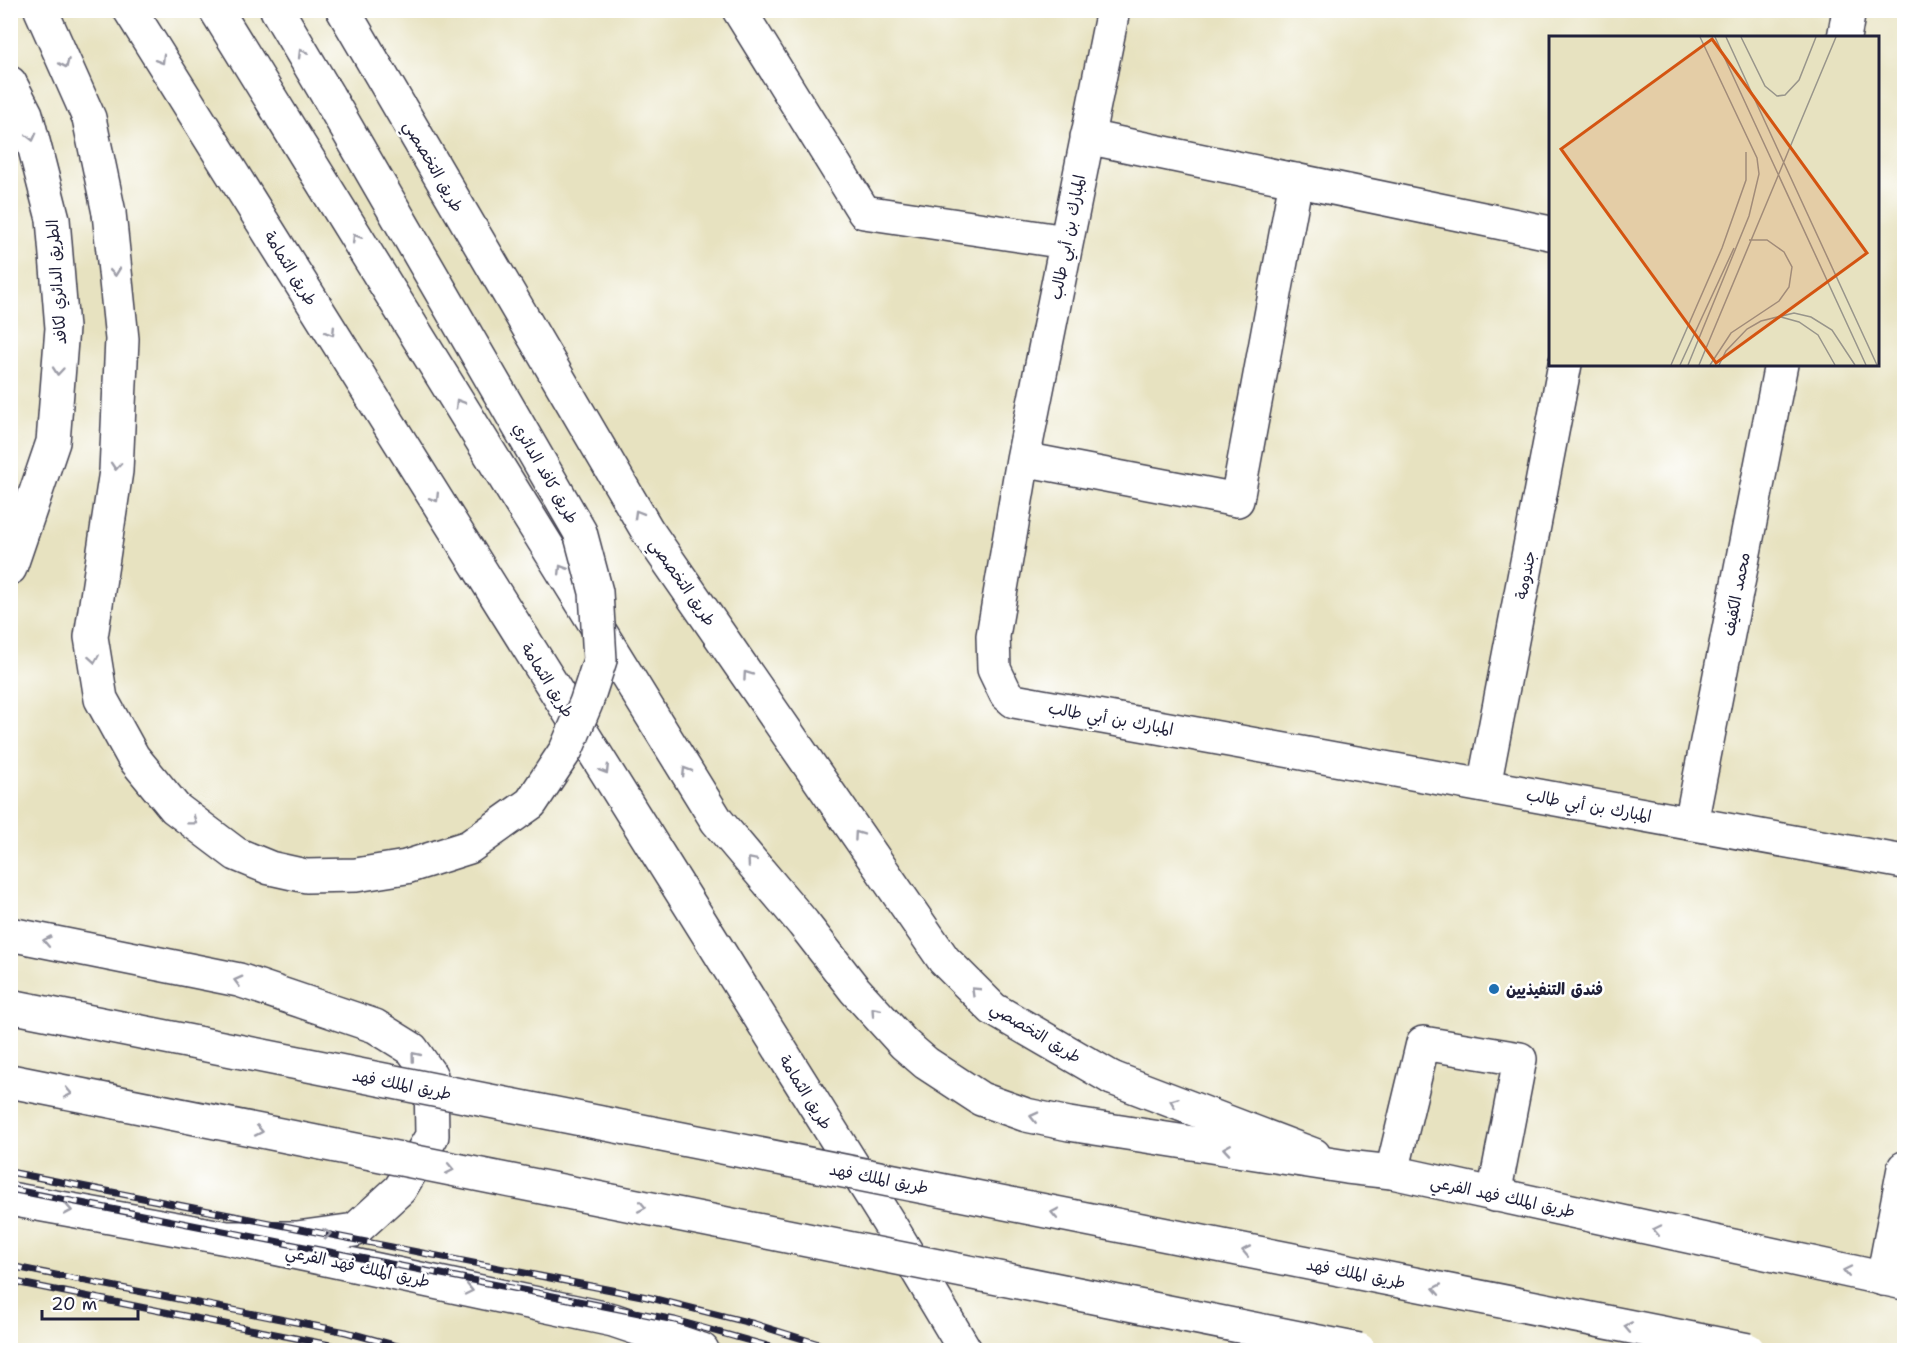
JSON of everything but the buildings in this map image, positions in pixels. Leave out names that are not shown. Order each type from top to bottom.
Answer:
[{"type":"main road","name":"طريق كافد الدائري","points":[[41,10],[89,118],[109,213],[122,350],[116,471],[91,637],[101,699],[133,758],[176,808],[236,854],[270,868],[306,876],[356,875],[406,867],[469,847],[531,803],[566,750],[586,703],[600,660],[596,592],[580,532],[277,10]]},
{"type":"main road","name":"طريق الثمامة","points":[[130,10],[876,1203],[965,1350]]},
{"type":"main road","points":[[216,10],[717,821],[803,923],[855,990],[904,1044],[926,1063],[981,1099],[1026,1115],[1069,1125],[1347,1167]]},
{"type":"main road","name":"طريق التخصصي","points":[[343,10],[647,530],[944,960],[993,1009],[1112,1078]]},
{"type":"main road","points":[[739,10],[864,212],[1066,242]]},
{"type":"main road","name":"المبارك بن أبي طالب","points":[[1113,10],[1023,459],[996,617],[992,656],[998,680],[1014,701],[1905,862]]},
{"type":"main road","points":[[1844,36],[1849,10]]},
{"type":"main road","name":"الطريق الدائري لكافد","points":[[10,83],[26,114],[53,219],[62,328],[53,442],[13,561]]},
{"type":"main road","points":[[1087,137],[1549,233]]},
{"type":"main road","points":[[1023,459],[1237,500],[1296,180]]},
{"type":"main road","name":"جندومة","points":[[1485,786],[1564,366]]},
{"type":"main road","name":"محمد الكفيف","points":[[1691,824],[1781,366]]},
{"type":"main road","points":[[10,934],[239,980],[375,1026],[411,1049],[431,1076],[432,1136],[400,1189],[355,1230],[297,1238],[226,1238]]},
{"type":"main road","name":"طريق الملك فهد","points":[[10,1006],[1748,1350]]},
{"type":"main road","points":[[1392,1172],[1424,1043],[1520,1059],[1494,1195]]},
{"type":"main road","name":"طريق الملك فهد الفرعي","points":[[1112,1078],[1347,1167],[1392,1172],[1894,1281]]},
{"type":"main road","points":[[10,1081],[1359,1350]]},
{"type":"main road","points":[[1894,1281],[1905,1167]]},
{"type":"main road","name":"طريق الملك فهد الفرعي","points":[[10,1199],[226,1238],[613,1320],[702,1350]]},
{"type":"railway","points":[[10,1172],[647,1297],[755,1324],[838,1350]]},
{"type":"railway","points":[[10,1189],[675,1320],[782,1350]]},
{"type":"railway","points":[[10,1266],[346,1332],[412,1350]]},
{"type":"railway","points":[[10,1281],[355,1350]]},
{"type":"place","name":"فندق التنفيذيين","points":[[1494,989]]}]
